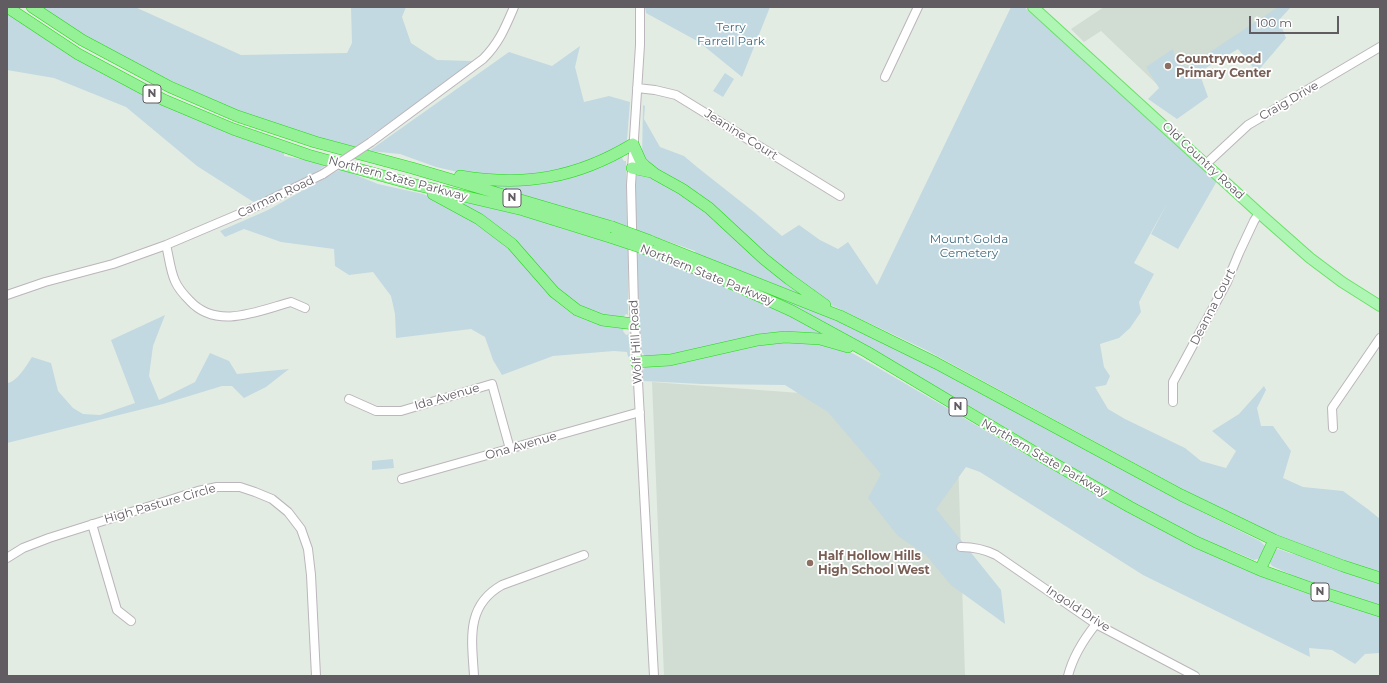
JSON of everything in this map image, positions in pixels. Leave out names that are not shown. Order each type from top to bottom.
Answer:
[{"type":"highway","name":"Northern State Parkway","points":[[7,7],[78,54],[164,100],[233,129],[308,155],[412,184],[613,233]]},
{"type":"highway","name":"Northern State Parkway","points":[[32,7],[89,44],[170,87],[237,116],[315,142],[412,168],[613,233],[840,316],[936,363],[1181,494],[1274,540],[1380,578]]},
{"type":"highway","points":[[412,168],[498,181],[540,179],[566,174],[586,167],[632,144],[641,162],[655,174],[682,189],[709,208],[764,259],[840,316]]},
{"type":"highway","points":[[632,168],[655,174]]},
{"type":"highway","points":[[412,184],[480,218],[512,244],[554,292],[577,310],[602,320],[634,324]]},
{"type":"highway","name":"Northern State Parkway","points":[[651,246],[792,311],[867,352],[1046,460],[1196,542],[1260,570],[1324,594],[1380,611]]},
{"type":"highway","points":[[636,362],[670,360],[758,340],[785,337],[820,339],[867,352]]},
{"type":"highway","points":[[1260,570],[1274,540]]},
{"type":"main road","name":"Old Country Road","points":[[1033,7],[1259,213],[1325,269],[1380,306]]},
{"type":"street","name":"Carman Road","points":[[7,295],[56,279],[113,264],[166,245],[251,209],[323,174],[371,142],[483,59],[494,49],[503,33],[514,7]]},
{"type":"street","name":"Wolf Hill Road","points":[[640,7],[640,44],[632,144],[634,324],[654,676]]},
{"type":"street","points":[[885,76],[918,7]]},
{"type":"street","name":"Craig Drive","points":[[1206,164],[1248,125],[1380,48]]},
{"type":"street","name":"Jeanine Court","points":[[637,88],[655,90],[676,95],[840,196]]},
{"type":"street","name":"Deanna Court","points":[[1173,402],[1173,382],[1227,282],[1239,252],[1259,213]]},
{"type":"street","points":[[166,245],[175,280],[184,294],[196,307],[211,314],[226,317],[238,316],[291,302],[305,308]]},
{"type":"street","points":[[1333,428],[1332,408],[1380,338]]},
{"type":"street","name":"Ida Avenue","points":[[349,399],[376,411],[401,410],[492,384],[510,449]]},
{"type":"street","name":"Ona Avenue","points":[[402,479],[640,412]]},
{"type":"street","name":"High Pasture Circle","points":[[7,558],[23,548],[49,538],[198,491],[217,487],[240,487],[272,499],[288,512],[297,524],[301,530],[308,549],[311,575],[316,676]]},
{"type":"street","points":[[92,524],[117,610],[131,621]]},
{"type":"street","name":"Ingold Drive","points":[[961,547],[984,549],[996,555],[1096,624],[1195,676]]},
{"type":"street","points":[[474,676],[472,641],[473,625],[476,611],[483,600],[492,591],[502,585],[584,555]]},
{"type":"street","points":[[1068,676],[1078,651],[1096,624]]},
{"type":"shaded area","name":"Countrywood Primary Center","points":[[1104,7],[1283,7],[1163,90],[1101,31],[1084,42],[1071,29]]},
{"type":"shaded area","name":"Half Hollow Hills High School West","points":[[652,382],[894,400],[957,426],[965,676],[664,676]]},
{"type":"green space","points":[[40,7],[135,7],[241,55],[347,53],[352,43],[351,7],[406,7],[402,17],[411,43],[437,60],[473,61],[458,74],[352,149],[240,112],[145,69],[76,31]]},
{"type":"green space","name":"Terry Farrell Park","points":[[645,7],[770,7],[742,77],[699,42],[646,13]]},
{"type":"green space","name":"Mount Golda Cemetery","points":[[1011,7],[1024,7],[1113,85],[1217,181],[1178,249],[1151,234],[1168,202],[1134,263],[1154,274],[1139,302],[1141,312],[1130,328],[1119,338],[1100,344],[1104,367],[1110,376],[1106,385],[1095,387],[1108,409],[1125,419],[1185,448],[1201,461],[1226,468],[1236,451],[1212,431],[1239,414],[1264,386],[1266,390],[1257,408],[1261,426],[1273,426],[1291,451],[1283,478],[1303,487],[1343,491],[1380,519],[1380,574],[1297,546],[1199,498],[926,350],[831,305],[798,283],[649,167],[642,157],[643,105],[645,106],[644,119],[660,147],[684,156],[782,236],[799,225],[820,240],[838,249],[848,242],[877,285]]},
{"type":"green space","points":[[1278,7],[1291,7],[1279,20],[1286,38],[1257,72],[1238,49],[1199,72],[1208,97],[1177,119],[1148,99],[1159,88],[1146,67],[1173,49],[1175,58],[1186,68]]},
{"type":"green space","points":[[7,12],[55,43],[284,151],[284,156],[327,164],[318,171],[255,203],[197,166],[126,107],[54,78],[7,70]]},
{"type":"green space","points":[[580,46],[575,67],[584,102],[609,96],[630,102],[627,140],[623,145],[587,162],[536,177],[462,173],[436,167],[400,154],[369,151],[509,52],[552,66]]},
{"type":"green space","points":[[725,73],[734,79],[723,97],[713,91]]},
{"type":"green space","points":[[622,154],[624,155],[622,158],[626,161],[627,226],[610,220],[609,222],[493,186],[493,183],[520,184]]},
{"type":"green space","points":[[341,169],[378,184],[423,194],[444,203],[486,227],[525,263],[558,303],[572,314],[592,322],[624,328],[623,331],[626,335],[629,334],[630,356],[628,357],[627,352],[614,351],[553,356],[502,375],[493,360],[485,337],[471,329],[396,338],[395,314],[391,296],[373,272],[349,275],[335,266],[334,249],[281,242],[244,229],[225,237],[220,231],[268,210]]},
{"type":"green space","points":[[642,172],[703,206],[803,295],[696,254],[695,251],[633,229],[635,174]]},
{"type":"green space","points":[[453,199],[560,225],[561,228],[628,248],[628,315],[626,314],[623,318],[609,318],[570,302]]},
{"type":"green space","points":[[636,251],[739,290],[836,338],[812,335],[671,358],[645,356],[641,351]]},
{"type":"green space","points":[[730,278],[825,314],[977,388],[1180,501],[1260,541],[1265,546],[1261,558],[1254,560],[1228,549],[1219,549],[1141,511],[1070,466],[971,407],[799,308]]},
{"type":"green space","points":[[165,315],[153,346],[149,376],[159,400],[195,382],[210,353],[229,361],[237,374],[289,369],[266,387],[244,398],[232,386],[222,386],[163,404],[7,443],[7,383],[18,377],[32,357],[51,363],[58,391],[73,408],[83,414],[100,415],[135,403],[111,340]]},
{"type":"green space","points":[[780,339],[811,340],[838,347],[854,354],[1050,468],[1149,523],[1251,572],[1283,585],[1380,616],[1380,653],[1365,654],[1355,664],[1332,650],[1309,648],[1310,657],[1143,575],[980,472],[966,467],[936,509],[1001,590],[1005,624],[951,585],[926,555],[898,536],[868,498],[881,474],[828,412],[785,385],[702,384],[643,381],[642,372],[645,367]]},
{"type":"green space","points":[[393,459],[394,468],[372,470],[372,461]]},
{"type":"green space","points":[[1274,549],[1293,554],[1300,554],[1380,583],[1380,607],[1305,581],[1272,566],[1268,560]]},
{"type":"place","name":"Countrywood Primary Center","points":[[1168,66]]},
{"type":"place","name":"Half Hollow Hills High School West","points":[[810,563]]}]
